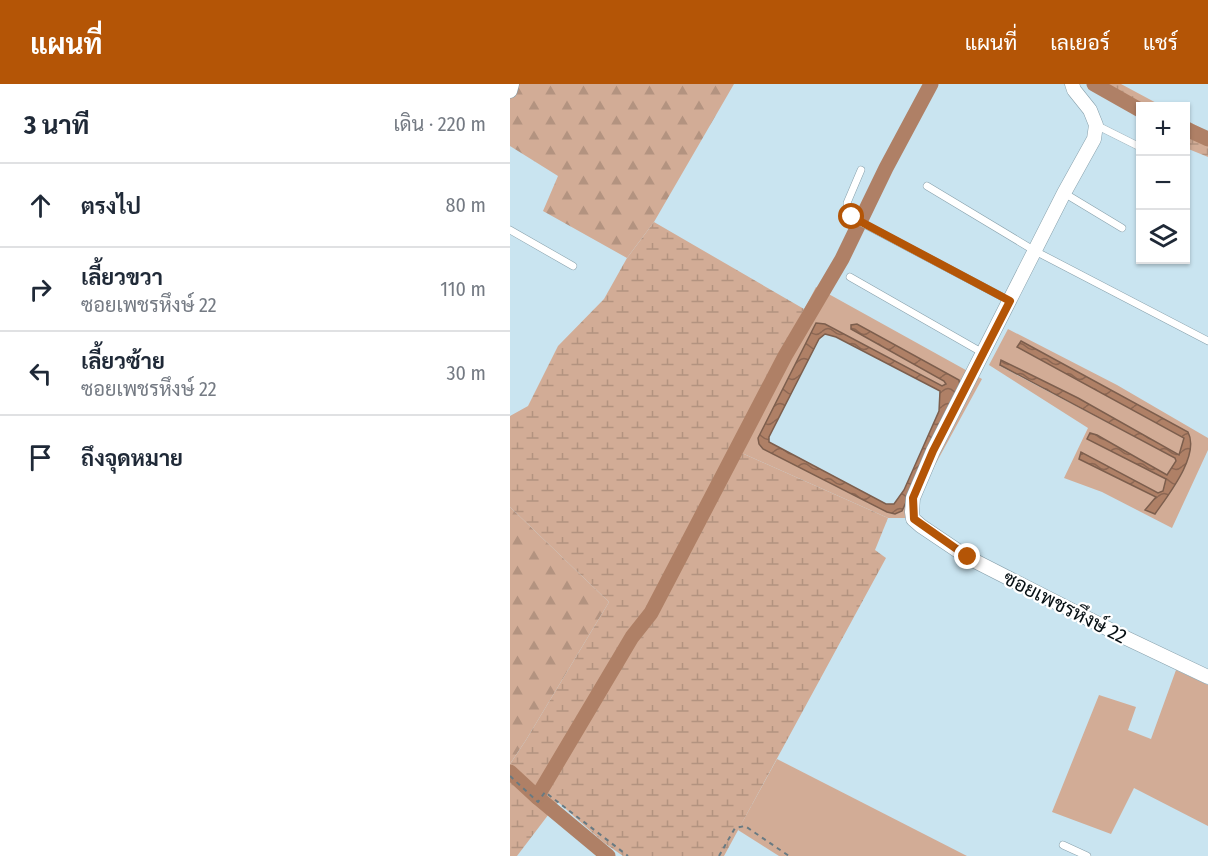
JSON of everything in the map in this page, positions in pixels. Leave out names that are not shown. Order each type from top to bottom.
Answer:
[{"type":"street","points":[[510,91],[512,84]]},
{"type":"street","points":[[1072,84],[1090,110],[1096,124]]},
{"type":"street","name":"ซอยเพชรหึงษ์ 22","points":[[1096,124],[1094,139],[1064,193],[933,451],[913,498],[914,519],[968,557],[1208,677]]},
{"type":"lane","points":[[1096,124],[1136,145]]},
{"type":"lane","points":[[861,170],[847,203],[848,213],[864,224],[1010,301]]},
{"type":"lane","points":[[927,186],[1035,251],[1208,341]]},
{"type":"lane","points":[[1064,193],[1122,228]]},
{"type":"lane","points":[[510,230],[573,266]]},
{"type":"lane","points":[[850,277],[983,353]]},
{"type":"lane","points":[[1063,845],[1087,856]]},
{"type":"path","points":[[510,776],[538,802],[545,792],[628,856]]},
{"type":"path","points":[[719,856],[735,828],[745,826],[789,856]]},
{"type":"green space","points":[[517,84],[734,84],[654,222],[627,258],[543,211],[558,176],[510,146],[510,99]]},
{"type":"green space","points":[[1088,84],[1121,84],[1155,102],[1136,102],[1136,110]]},
{"type":"green space","points":[[1190,122],[1208,132],[1208,157],[1190,150]]},
{"type":"green space","points":[[654,222],[804,309],[729,452],[744,454],[888,518],[875,550],[886,558],[724,856],[623,856],[603,842],[558,802],[517,856],[510,856],[510,764],[609,602],[510,507],[510,416],[528,406],[558,346],[604,299],[627,258]]},
{"type":"green space","points":[[816,287],[982,379],[906,518],[888,518],[744,454],[729,453]],"holes":[[[825,324],[942,386],[947,384],[944,381],[960,386],[902,511],[887,512],[758,438]]]},
{"type":"green space","points":[[1008,329],[1117,385],[1208,438],[1208,450],[1172,528],[1102,492],[1064,478],[1088,428],[989,365]],"holes":[[[1002,361],[1078,398],[1179,456],[1184,438],[1175,486],[1146,510],[1156,497],[1081,453],[1158,493],[1163,491],[1166,479],[1088,439],[1090,433],[1167,475],[1177,461],[1175,458],[1000,366]]]},
{"type":"green space","points":[[510,507],[609,602],[510,764]]},
{"type":"green space","points":[[1176,670],[1208,685],[1208,826],[1134,788],[1111,834],[1052,812],[1099,695],[1136,707],[1128,730],[1151,739]]},
{"type":"green space","points":[[777,759],[967,856],[779,856],[738,830]]},
{"type":"water","points":[[816,323],[825,324],[942,386],[946,384],[851,329],[851,325],[857,324],[959,380],[960,386],[902,511],[895,514],[763,449],[758,438]],"holes":[[[825,334],[836,337],[940,391],[939,411],[904,490],[894,504],[886,504],[769,442],[769,437],[819,339]]]},
{"type":"water","points":[[1021,341],[1188,432],[1191,441],[1187,463],[1155,514],[1145,510],[1156,497],[1079,459],[1081,452],[1158,493],[1163,491],[1166,479],[1087,439],[1090,433],[1097,435],[1167,475],[1176,461],[1175,458],[1000,365],[1001,360],[1078,398],[1179,455],[1184,438],[1017,347]]},
{"type":"waterway","points":[[537,797],[632,637],[651,613],[785,356],[842,259],[886,168],[931,84]]},
{"type":"waterway","points":[[1094,84],[1136,108]]},
{"type":"waterway","points":[[1190,131],[1208,139]]},
{"type":"waterway","points":[[510,772],[608,856]]},
{"type":"route","points":[[852,217],[1010,301],[933,451],[913,498],[914,519],[968,557]]}]
